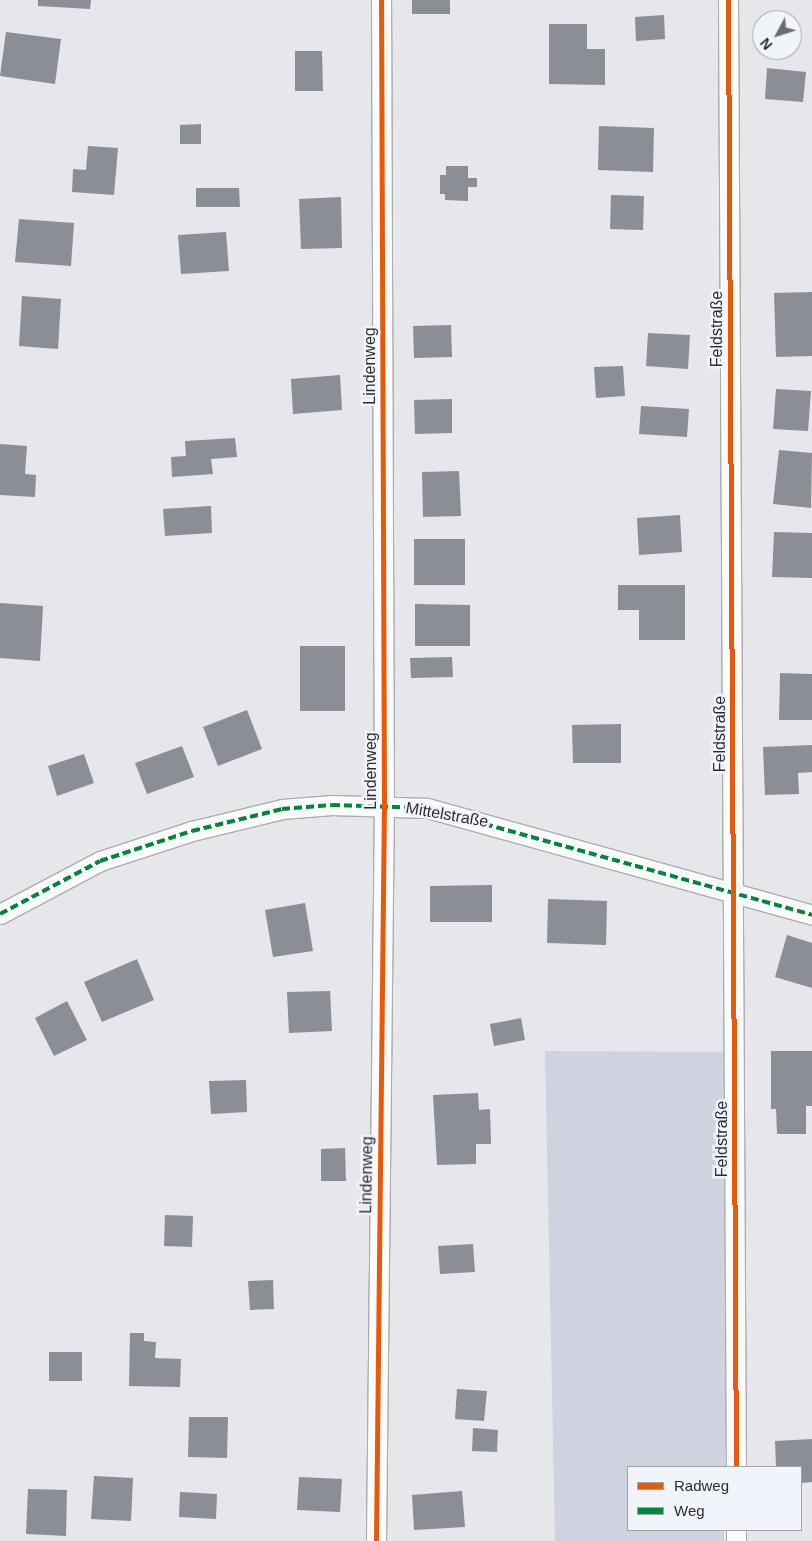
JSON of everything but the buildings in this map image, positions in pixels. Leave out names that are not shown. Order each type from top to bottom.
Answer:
[{"type":"street","name":"Lindenweg","points":[[376,1541],[384,806],[381,0]]},
{"type":"street","name":"Feldstraße","points":[[728,0],[736,1466]]},
{"type":"street","name":"Mittelstraße","points":[[0,914],[100,861],[192,831],[282,809],[384,806],[427,808],[494,824],[812,915]]},
{"type":"shaded area","points":[[545,1051],[730,1052],[725,1466],[627,1466],[627,1531],[724,1531],[724,1541],[555,1541]]},
{"type":"marked path","points":[[0,914],[100,861],[192,831],[282,809],[332,805],[427,808],[812,915]]},
{"type":"cycle path","points":[[376,1541],[384,806],[381,0]]},
{"type":"cycle path","points":[[728,0],[736,1466]]}]
